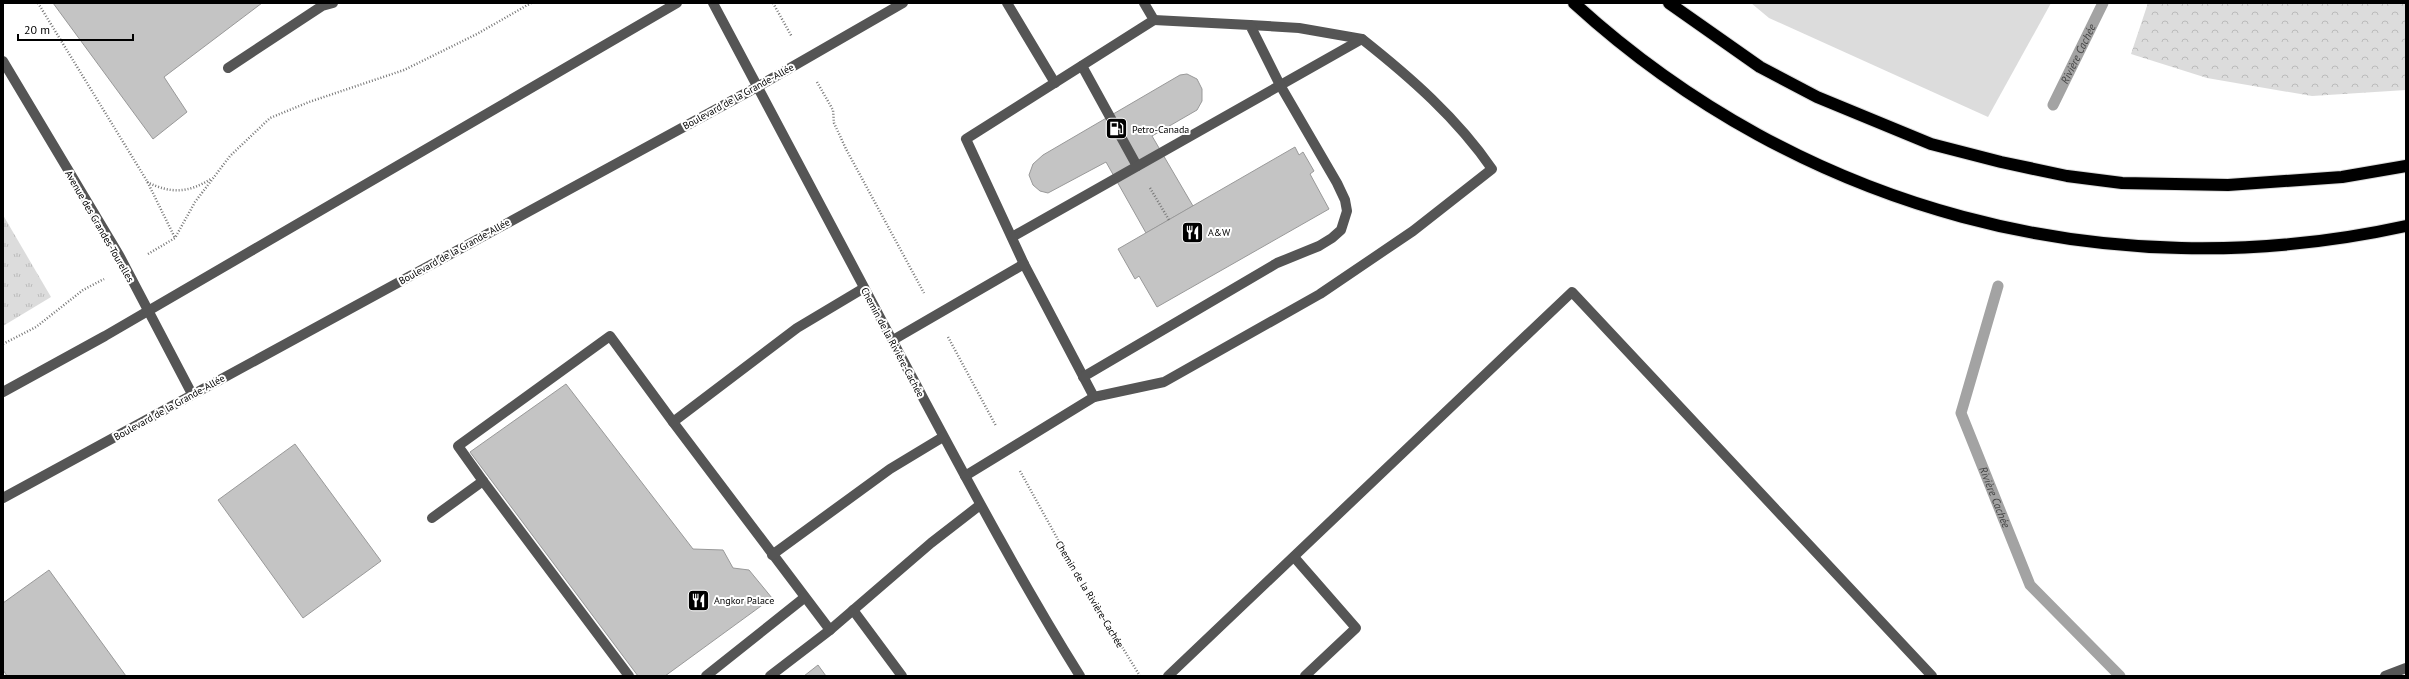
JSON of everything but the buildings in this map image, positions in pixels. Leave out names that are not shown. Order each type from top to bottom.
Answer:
[{"type":"highway","points":[[1574,3],[1605,31],[1643,61],[1722,113],[1770,141],[1822,167],[1881,192],[1996,227],[2102,245],[2208,248],[2259,246],[2327,240],[2406,226]]},
{"type":"highway","points":[[1669,3],[1760,67],[1817,97],[1931,144],[2001,162],[2067,176],[2122,182],[2228,185],[2342,177],[2406,166]]},
{"type":"street","points":[[228,68],[322,6],[333,3]]},
{"type":"street","points":[[3,392],[147,311],[677,3]]},
{"type":"street","name":"Chemin de la Rivière-Cachée","points":[[713,3],[980,505],[1028,590],[1080,676]]},
{"type":"street","name":"Boulevard de la Grande-Allée","points":[[3,498],[757,87],[903,3]]},
{"type":"street","points":[[1007,3],[1055,83]]},
{"type":"street","points":[[1144,3],[1154,20]]},
{"type":"street","points":[[965,476],[1094,397],[1164,382],[1320,294],[1413,231],[1492,169],[1475,144],[1444,112],[1401,70],[1362,39],[1299,28],[1154,20],[966,139],[1024,264],[1094,397]]},
{"type":"street","points":[[1083,377],[1277,263],[1319,246],[1341,230],[1347,211],[1345,200],[1280,85],[1250,25]]},
{"type":"street","points":[[1012,237],[1362,39]]},
{"type":"street","name":"Avenue des Grandes-Tourelles","points":[[3,61],[119,255],[147,311],[192,394]]},
{"type":"street","points":[[1082,66],[1138,166]]},
{"type":"street","points":[[892,340],[1024,264]]},
{"type":"street","points":[[673,422],[797,328],[864,288]]},
{"type":"street","points":[[1168,676],[1572,292],[1932,676]]},
{"type":"street","points":[[629,676],[458,446],[610,336],[804,598],[830,630]]},
{"type":"street","points":[[772,555],[890,469],[943,437]]},
{"type":"street","points":[[432,518],[483,481]]},
{"type":"street","points":[[770,676],[830,630],[931,543],[980,505]]},
{"type":"street","points":[[1294,557],[1356,628],[1305,676]]},
{"type":"street","points":[[706,676],[804,598]]},
{"type":"street","points":[[853,610],[902,676]]},
{"type":"street","points":[[2385,676],[2406,668]]},
{"type":"path","points":[[38,3],[146,182],[175,238],[195,202],[213,178],[246,140],[270,118],[309,102],[404,70],[477,34],[531,3]]},
{"type":"path","points":[[833,110],[834,123],[846,149],[916,279]]},
{"type":"path","points":[[1138,166],[1169,220]]},
{"type":"path","points":[[146,182],[170,191],[181,192],[193,189],[213,178]]},
{"type":"path","points":[[3,344],[36,327],[75,296]]},
{"type":"path","points":[[956,352],[990,414]]},
{"type":"path","name":"Chemin de la Rivière-Cachée","points":[[1030,491],[1077,574],[1140,676]]},
{"type":"green space","points":[[1751,3],[2051,3],[1988,117],[1769,18]]},
{"type":"green space","points":[[2148,3],[2406,3],[2406,90],[2312,96],[2207,78],[2131,54]]},
{"type":"green space","points":[[3,215],[51,297],[3,326]]},
{"type":"waterway","name":"Rivière Cachée","points":[[2053,105],[2103,3]]},
{"type":"waterway","name":"Rivière Cachée","points":[[1998,286],[1961,413],[2030,585],[2120,676]]},
{"type":"place","name":"Petro-Canada","points":[[1117,129]]},
{"type":"place","name":"A&W","points":[[1192,232]]},
{"type":"place","name":"Angkor Palace","points":[[699,600]]}]
